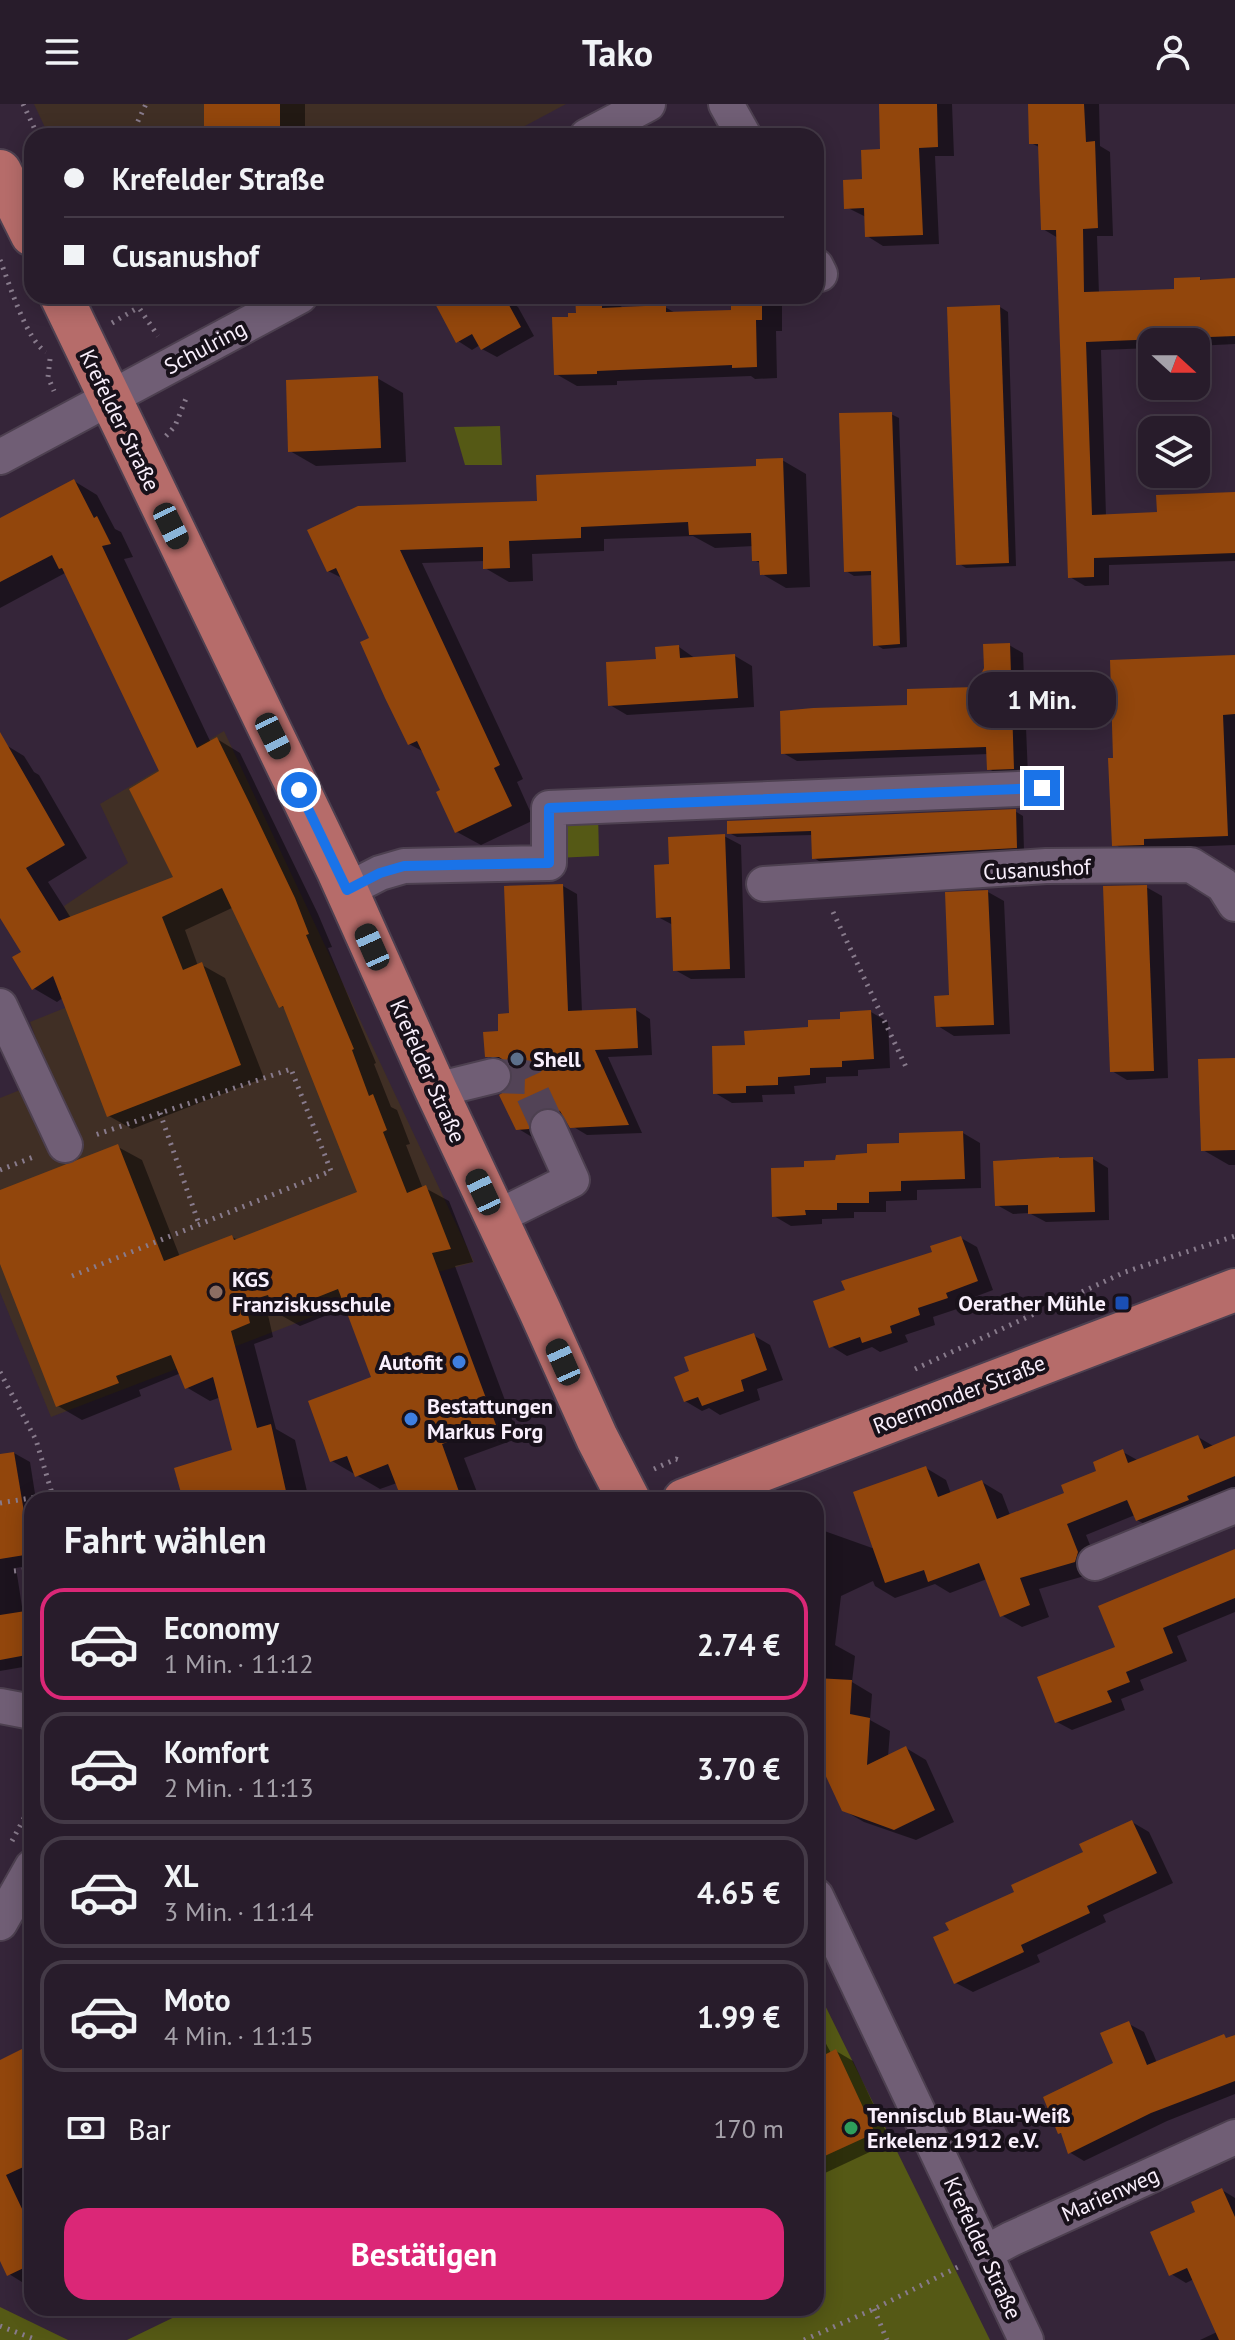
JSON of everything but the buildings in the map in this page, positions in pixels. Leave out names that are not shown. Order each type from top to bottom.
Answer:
[{"type":"main road","points":[[5,191],[24,222]]},
{"type":"main road","name":"Krefelder Straße","points":[[65,304],[347,890],[436,1090],[624,1492]]},
{"type":"main road","name":"Roermonder Straße","points":[[687,1482],[1235,1290]]},
{"type":"street","points":[[602,128],[648,104]]},
{"type":"street","points":[[726,104],[740,128]]},
{"type":"street","name":"Schulring","points":[[0,457],[285,304]]},
{"type":"street","points":[[347,890],[380,873],[404,866],[549,863],[549,808],[1042,788]]},
{"type":"street","name":"Cusanushof","points":[[764,884],[1046,866],[1191,865],[1223,885],[1235,904]]},
{"type":"street","points":[[0,1006],[65,1145]]},
{"type":"street","points":[[436,1090],[493,1076]]},
{"type":"street","points":[[495,1218],[572,1180],[548,1127]]},
{"type":"street","points":[[1095,1563],[1235,1506]]},
{"type":"street","points":[[0,1706],[24,1710]]},
{"type":"street","points":[[0,1923],[19,1858]]},
{"type":"street","name":"Krefelder Straße","points":[[824,1913],[1026,2340]]},
{"type":"street","name":"Marienweg","points":[[985,2253],[1235,2137]]},
{"type":"path","points":[[23,104],[34,128]]},
{"type":"path","points":[[135,128],[146,104]]},
{"type":"path","points":[[0,260],[25,324],[41,350],[51,353]]},
{"type":"path","points":[[823,881],[837,923],[906,1067]]},
{"type":"path","points":[[65,1145],[291,1069],[331,1171],[72,1276]]},
{"type":"path","points":[[160,1113],[199,1224]]},
{"type":"path","points":[[903,1375],[1125,1272],[1235,1236]]},
{"type":"path","points":[[0,1372],[36,1440],[52,1492]]},
{"type":"path","points":[[624,1492],[676,1459],[687,1482]]},
{"type":"path","points":[[0,1503],[24,1499]]},
{"type":"path","points":[[14,1571],[24,1570]]},
{"type":"path","points":[[19,1858],[24,1837]]},
{"type":"path","points":[[804,2340],[985,2253]]},
{"type":"path","points":[[874,2309],[887,2340]]},
{"type":"path","points":[[0,2326],[37,2340]]},
{"type":"shaded area","points":[[34,104],[566,104],[521,128],[45,128]]},
{"type":"shaded area","points":[[500,426],[502,465],[465,465],[454,427]]},
{"type":"shaded area","points":[[224,731],[474,1262],[403,1282],[51,1417],[0,1292],[0,1098],[50,1078],[30,1022],[102,993],[64,906],[128,863],[100,804]]},
{"type":"shaded area","points":[[598,811],[599,856],[556,858],[554,813]]},
{"type":"shaded area","name":"Tennisclub Blau-Weiß Erkelenz 1912 e.V.","points":[[824,2003],[990,2340],[127,2340],[176,2316],[824,2316]]},
{"type":"shaded area","points":[[0,2307],[68,2340],[0,2340]]},
{"type":"tunnel","points":[[493,1076],[525,1077],[548,1127]]},
{"type":"place","name":"Shell","points":[[517,1059]]},
{"type":"place","name":"KGS Franziskusschule","points":[[216,1292]]},
{"type":"place","name":"Oerather Mühle","points":[[1122,1303]]},
{"type":"place","name":"Autofit","points":[[459,1362]]},
{"type":"place","name":"Bestattungen Markus Forg","points":[[411,1419]]},
{"type":"place","name":"Tennisclub Blau-Weiß Erkelenz 1912 e.V.","points":[[851,2128]]},
{"type":"route","points":[[299,790],[347,890],[380,873],[404,866],[549,863],[549,808],[1042,788]]}]
